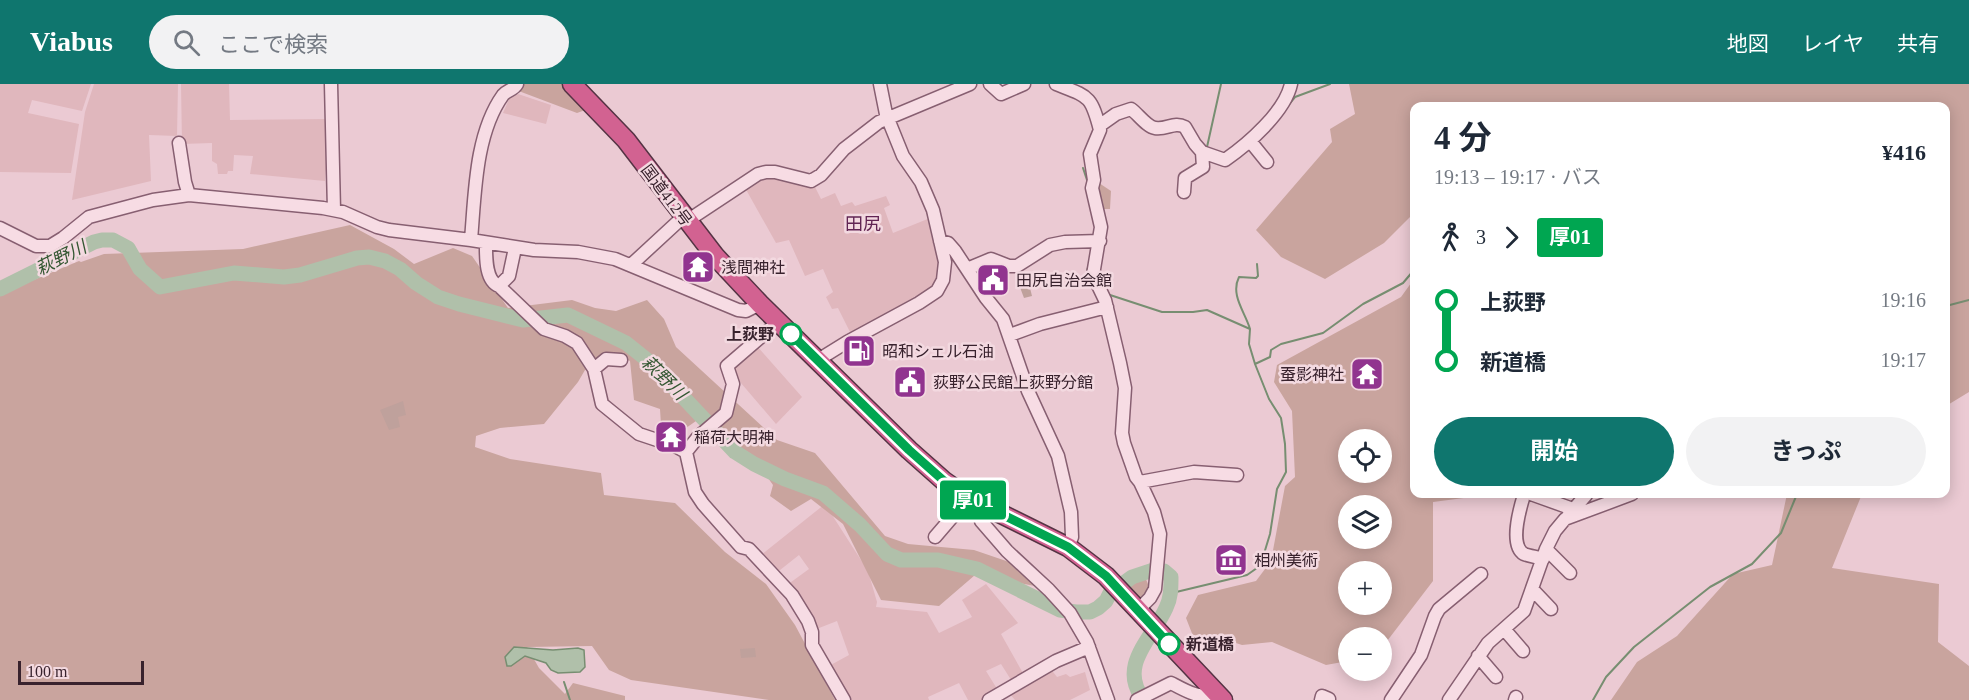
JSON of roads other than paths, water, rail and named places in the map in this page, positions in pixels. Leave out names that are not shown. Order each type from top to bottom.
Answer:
[{"type":"highway","name":"国道412号","points":[[572,84],[626,140],[715,256],[760,304],[909,450],[944,481],[963,494],[1068,547],[1106,576],[1221,698]]},
{"type":"street","points":[[331,84],[334,210]]},
{"type":"street","points":[[471,240],[485,131],[504,93],[515,88],[517,84]]},
{"type":"street","points":[[818,360],[919,303],[937,291],[943,280],[945,269],[940,241],[927,193],[903,156],[887,119],[880,84]]},
{"type":"street","points":[[631,266],[685,219],[758,174],[775,172],[811,181],[817,178],[844,148],[879,122],[970,84]]},
{"type":"street","points":[[990,84],[1001,94],[1024,84]]},
{"type":"street","points":[[1056,84],[1091,100],[1100,130],[1097,142],[1090,154],[1094,180],[1092,188],[1101,227],[1097,241],[1094,275],[1104,298],[1125,388],[1122,433],[1136,477],[1154,512],[1160,534],[1155,589],[1142,614]]},
{"type":"street","points":[[1099,126],[1116,114],[1131,109],[1156,129],[1175,124],[1185,127],[1202,152],[1225,160],[1250,141],[1288,97],[1291,84]]},
{"type":"street","points":[[1250,141],[1267,162]]},
{"type":"street","points":[[179,143],[189,195]]},
{"type":"street","points":[[1184,192],[1185,178],[1203,167],[1202,152]]},
{"type":"street","points":[[0,228],[36,246],[50,246],[89,217],[153,200],[189,195],[334,210],[377,227],[515,248],[598,255],[738,309],[746,311],[760,304]]},
{"type":"street","points":[[940,241],[948,243],[1003,319],[1010,334],[1015,358],[1062,468],[1071,512],[1072,537],[1068,547]]},
{"type":"street","points":[[967,269],[991,259],[1009,266],[1017,266],[1050,245],[1097,241]]},
{"type":"street","points":[[486,243],[490,278],[494,284],[500,286],[544,329],[565,336],[577,344],[594,369],[602,404],[639,434],[686,452],[695,492],[741,547],[749,549],[792,595],[808,621],[812,632],[812,645],[844,700]]},
{"type":"street","points":[[500,286],[509,276],[515,248]]},
{"type":"street","points":[[1010,334],[1104,298]]},
{"type":"street","points":[[686,452],[698,437],[726,413],[734,384],[727,366],[778,322]]},
{"type":"street","points":[[594,369],[606,359],[621,360]]},
{"type":"street","points":[[1140,482],[1194,472],[1237,475]]},
{"type":"street","points":[[941,532],[959,508],[963,494]]},
{"type":"street","points":[[1523,498],[1516,522],[1519,548],[1523,553],[1544,554],[1570,573]]},
{"type":"street","points":[[1541,498],[1570,508],[1569,516]]},
{"type":"street","points":[[1449,700],[1488,643],[1524,611],[1544,554],[1555,531],[1584,498]]},
{"type":"street","points":[[1569,516],[1621,498]]},
{"type":"street","points":[[982,505],[981,521],[1007,551],[1070,613],[1089,647],[1108,700]]},
{"type":"street","points":[[1391,700],[1421,655],[1439,609],[1481,574]]},
{"type":"street","points":[[1532,589],[1551,609]]},
{"type":"street","points":[[1504,629],[1523,651]]},
{"type":"street","points":[[989,700],[1056,661],[1089,647]]},
{"type":"street","points":[[1478,656],[1496,677]]},
{"type":"street","points":[[1137,700],[1171,683],[1198,697],[1221,698]]},
{"type":"waterway","points":[[1207,147],[1221,84]]},
{"type":"waterway","points":[[1286,108],[1295,97],[1330,84]]},
{"type":"waterway","points":[[1083,168],[1088,183]]},
{"type":"waterway","name":"萩野川","points":[[0,289],[94,242],[113,240],[128,248],[140,269],[160,287],[234,273],[284,277],[300,275],[357,258],[369,257],[385,261],[400,269],[438,297],[459,304],[523,320],[568,315],[626,343],[651,363],[735,452],[785,479],[823,493],[860,525],[887,554],[901,560],[938,560],[977,569],[1060,610],[1076,612],[1090,612],[1098,608],[1106,601],[1110,593],[1132,577],[1153,570],[1164,571],[1171,577],[1169,600],[1135,664],[1134,676],[1137,688],[1144,700]]},
{"type":"waterway","points":[[1089,264],[1087,276],[1092,286]]},
{"type":"waterway","points":[[1250,329],[1236,290],[1239,277],[1256,278],[1258,276],[1257,264]]},
{"type":"waterway","points":[[1255,364],[1270,357],[1271,350],[1281,344],[1323,333],[1363,304],[1403,283],[1410,275]]},
{"type":"waterway","points":[[1107,294],[1162,312],[1207,310],[1250,329],[1249,344],[1255,364],[1269,399],[1281,418],[1286,472],[1277,489],[1270,534],[1257,568],[1247,575],[1172,593]]},
{"type":"waterway","points":[[1950,305],[1969,300]]},
{"type":"waterway","points":[[1593,700],[1606,677],[1634,647],[1710,587],[1752,564],[1781,533],[1795,498]]},
{"type":"waterway","points":[[564,682],[570,700]]},
{"type":"place","name":"浅間神社","points":[[698,267]]},
{"type":"place","name":"田尻自治会館","points":[[993,280]]},
{"type":"place","name":"上荻野","points":[[791,334]]},
{"type":"place","name":"昭和シェル石油","points":[[859,351]]},
{"type":"place","name":"蚕影神社","points":[[1367,374]]},
{"type":"place","name":"荻野公民館上荻野分館","points":[[910,382]]},
{"type":"place","name":"稲荷大明神","points":[[671,437]]},
{"type":"place","name":"相州美術","points":[[1231,560]]},
{"type":"place","name":"新道橋","points":[[1169,644]]},
{"type":"district","name":"田尻","points":[[863,224]]}]
